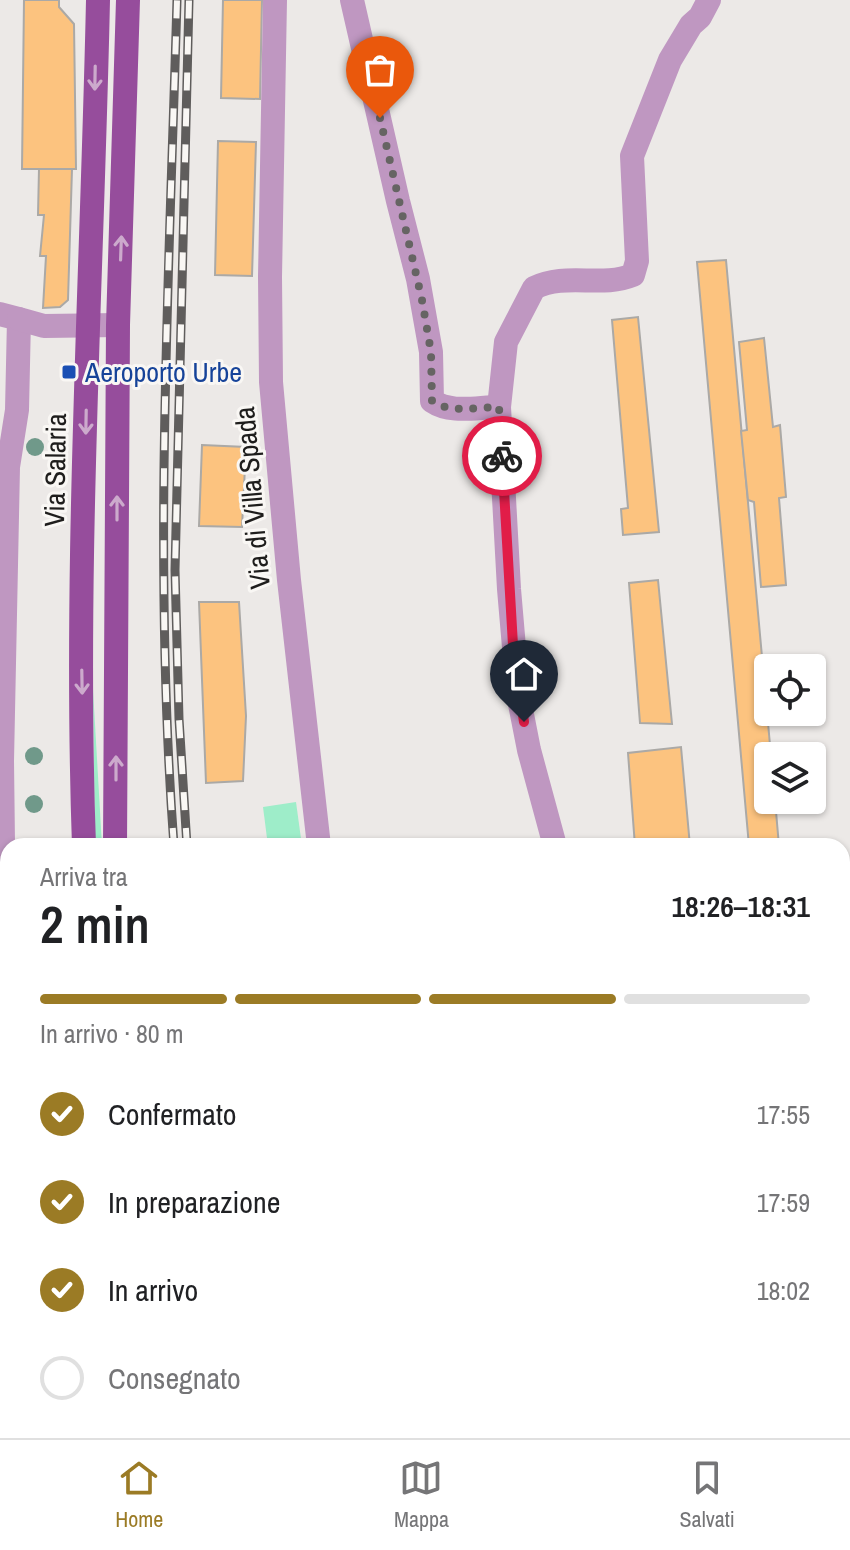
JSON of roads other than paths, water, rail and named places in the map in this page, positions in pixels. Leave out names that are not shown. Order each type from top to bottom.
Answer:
[{"type":"main road","name":"Via Salaria","points":[[84,838],[81,646],[87,324],[98,0]]},
{"type":"main road","points":[[115,838],[118,325],[128,0]]},
{"type":"street","name":"Via di Villa Spada","points":[[275,0],[271,382],[289,580],[318,838]]},
{"type":"street","points":[[352,0],[418,279],[431,352],[432,401],[451,409],[499,407]]},
{"type":"street","points":[[553,838],[529,750],[518,694],[499,407],[506,342],[534,288],[562,279],[620,281],[633,275],[637,261],[632,156],[670,60],[709,0]]},
{"type":"street","points":[[3,838],[8,467],[17,410],[10,316],[44,326],[118,325]]},
{"type":"railway","points":[[174,838],[164,634],[164,529],[177,0]]},
{"type":"railway","points":[[186,838],[175,570],[189,0]]},
{"type":"place","name":"Aeroporto Urbe","points":[[69,372]]}]
